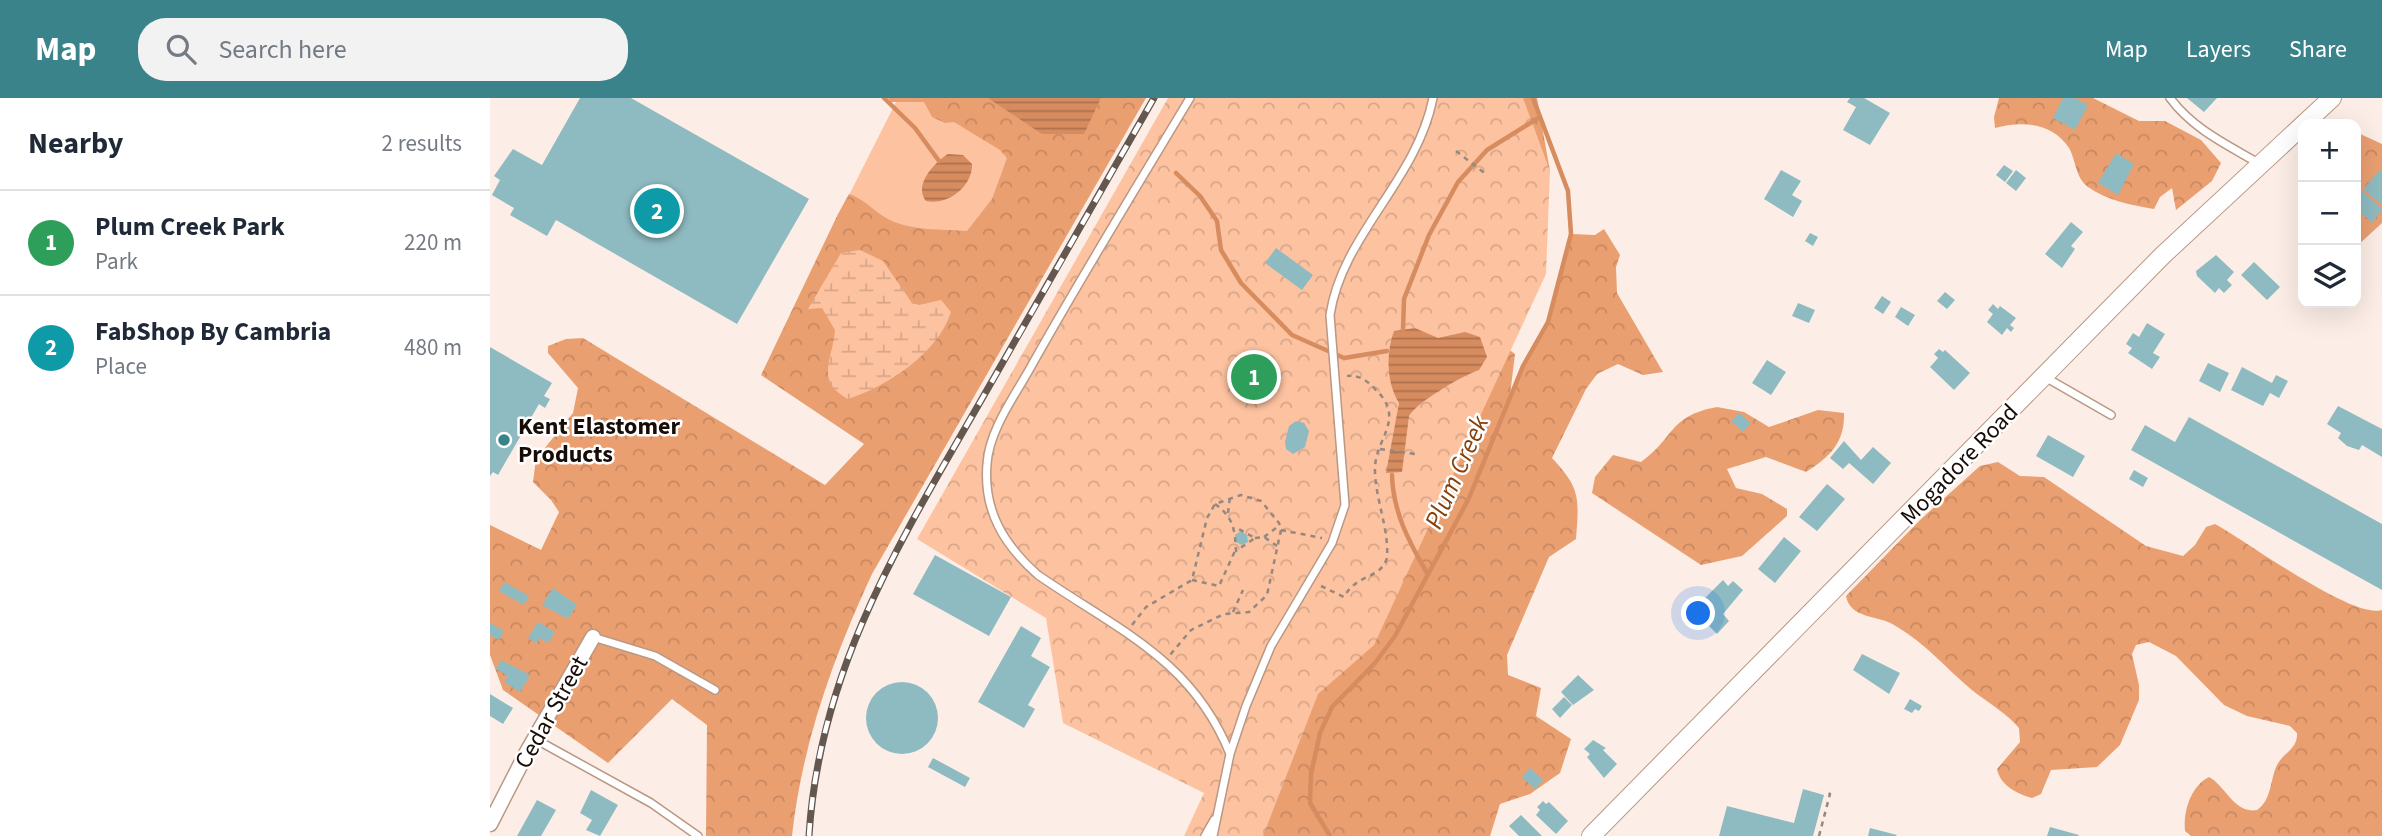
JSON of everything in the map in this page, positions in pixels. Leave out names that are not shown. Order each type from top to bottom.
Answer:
[{"type":"street","name":"Mogadore Road","points":[[1591,836],[2163,255],[2332,98]]},
{"type":"street","name":"Cedar Street","points":[[490,824],[534,738],[593,637]]},
{"type":"lane","points":[[1190,98],[1082,274],[1009,406],[989,446],[986,463],[989,503],[995,521],[1020,559],[1038,575],[1166,661],[1203,702],[1220,729],[1230,754]]},
{"type":"lane","points":[[1213,836],[1230,754],[1245,706],[1271,646],[1332,542],[1345,505],[1330,315],[1341,271],[1410,162],[1422,135],[1433,98]]},
{"type":"lane","points":[[2170,98],[2184,116],[2206,134],[2259,164]]},
{"type":"lane","points":[[2045,377],[2111,415]]},
{"type":"lane","points":[[593,637],[655,656],[715,690]]},
{"type":"lane","points":[[534,738],[651,803],[698,836]]},
{"type":"lane","points":[[1205,836],[1216,816]]},
{"type":"path","points":[[1456,151],[1487,175]]},
{"type":"path","points":[[1308,580],[1344,597],[1354,581],[1385,565],[1388,546],[1374,470],[1388,419],[1386,400],[1363,377],[1334,377]]},
{"type":"path","points":[[1380,449],[1415,454]]},
{"type":"path","points":[[1166,661],[1191,630],[1233,612],[1249,612],[1267,595],[1281,530],[1269,507],[1261,501],[1241,495],[1230,496],[1215,504],[1207,518],[1192,580]]},
{"type":"path","points":[[1228,513],[1230,496]]},
{"type":"path","points":[[1126,633],[1146,607],[1192,580],[1219,586],[1236,551],[1235,527],[1228,513],[1215,504]]},
{"type":"path","points":[[1236,551],[1255,538],[1264,537],[1280,524]]},
{"type":"path","points":[[1235,527],[1255,538]]},
{"type":"path","points":[[1281,530],[1316,536],[1332,542]]},
{"type":"path","points":[[1264,537],[1277,546]]},
{"type":"path","points":[[1233,612],[1243,590]]},
{"type":"path","points":[[1819,836],[1830,794],[1825,792]]},
{"type":"green space","points":[[888,98],[1146,98],[872,574],[844,637],[821,702],[803,768],[792,836],[706,836],[707,725],[672,699],[608,763],[503,690],[490,655],[490,525],[541,550],[559,512],[533,482],[536,459],[573,413],[578,388],[548,353],[548,346],[566,339],[583,338],[825,485],[864,444],[761,375],[838,214],[849,194],[899,224],[967,231],[992,199],[1007,158],[1000,150],[954,122],[945,123],[932,117],[924,102],[891,102]]},
{"type":"green space","points":[[903,98],[936,98],[1009,147],[1016,165],[980,239],[946,248],[846,201],[896,102]]},
{"type":"green space","points":[[1168,98],[1523,98],[1550,171],[1546,274],[1374,645],[1318,694],[1263,836],[1184,836],[1204,793],[1063,723],[1046,618],[917,539]]},
{"type":"green space","points":[[1443,98],[1537,98],[1550,171],[1487,333],[1515,354],[1510,395],[1548,322],[1571,234],[1595,235],[1604,229],[1620,255],[1616,267],[1617,293],[1663,372],[1643,375],[1618,364],[1597,374],[1586,389],[1552,458],[1568,478],[1576,495],[1576,539],[1549,557],[1507,655],[1508,675],[1541,688],[1536,716],[1571,739],[1560,773],[1530,794],[1500,804],[1490,836],[1235,836]]},
{"type":"green space","points":[[1999,98],[2093,98],[2139,121],[2165,121],[2201,140],[2221,163],[2212,181],[2176,210],[2172,188],[2160,197],[2154,209],[2120,202],[2096,192],[2084,183],[2069,148],[2054,133],[2045,128],[2025,124],[1995,128],[1994,117]]},
{"type":"green space","points":[[2361,134],[2382,144],[2382,223],[2361,242]]},
{"type":"green space","points":[[860,250],[883,261],[912,303],[919,305],[941,300],[951,312],[935,341],[910,366],[879,386],[848,399],[831,385],[828,377],[835,330],[822,308],[808,309],[841,253]]},
{"type":"green space","points":[[1717,407],[1744,412],[1769,427],[1818,410],[1844,413],[1844,423],[1834,448],[1806,472],[1766,457],[1727,469],[1736,488],[1762,494],[1787,509],[1787,516],[1742,556],[1701,565],[1592,493],[1595,477],[1613,455],[1641,462],[1680,422],[1701,411]]},
{"type":"green space","points":[[1998,462],[2020,476],[2044,477],[2146,546],[2183,556],[2195,545],[2206,527],[2215,524],[2324,591],[2368,610],[2382,610],[2382,836],[2191,836],[2185,831],[2185,815],[2197,786],[2209,777],[2236,804],[2249,810],[2257,810],[2268,795],[2277,765],[2293,747],[2297,733],[2290,726],[2247,716],[2224,705],[2176,656],[2149,642],[2136,645],[2132,654],[2139,685],[2139,700],[2120,745],[2097,767],[2051,770],[2041,794],[2032,798],[2005,784],[1997,769],[2020,742],[2019,728],[1906,632],[1888,622],[1859,613],[1853,609],[1846,596],[1921,519],[1980,466]]},
{"type":"shaded area","points":[[988,98],[1101,98],[1084,134],[1042,134]]},
{"type":"shaded area","points":[[948,154],[963,155],[972,164],[968,180],[958,193],[950,197],[934,202],[926,201],[922,188],[927,174]]},
{"type":"shaded area","points":[[1415,328],[1438,338],[1465,332],[1480,337],[1487,357],[1479,370],[1462,377],[1413,410],[1409,416],[1402,472],[1386,473],[1399,403],[1390,377],[1390,349],[1394,331]]},
{"type":"building","points":[[580,98],[631,98],[809,199],[737,324],[556,220],[547,236],[510,215],[514,208],[492,195],[500,180],[494,176],[513,149],[542,165]]},
{"type":"building","points":[[1850,98],[1864,98],[1890,113],[1870,145],[1843,130],[1856,107],[1847,102]]},
{"type":"building","points":[[2063,98],[2075,98],[2088,105],[2075,130],[2053,118]]},
{"type":"building","points":[[2187,98],[2217,98],[2204,112]]},
{"type":"building","points":[[2116,153],[2134,164],[2118,195],[2098,183]]},
{"type":"building","points":[[2004,165],[2013,171],[2005,182],[1996,175]]},
{"type":"building","points":[[1781,170],[1801,181],[1792,195],[1802,201],[1793,217],[1764,199]]},
{"type":"building","points":[[2016,170],[2026,178],[2016,191],[2006,183]]},
{"type":"building","points":[[2380,170],[2382,172],[2382,205],[2363,189]]},
{"type":"building","points":[[2361,190],[2382,209],[2372,223],[2361,213]]},
{"type":"building","points":[[2071,222],[2083,232],[2071,246],[2075,249],[2062,268],[2045,254]]},
{"type":"building","points":[[1810,233],[1818,237],[1813,246],[1805,241]]},
{"type":"building","points":[[1276,248],[1313,275],[1302,290],[1265,263]]},
{"type":"building","points":[[2216,255],[2234,272],[2227,280],[2232,285],[2224,293],[2219,288],[2215,293],[2197,276],[2196,271]]},
{"type":"building","points":[[2254,262],[2280,287],[2267,300],[2241,275]]},
{"type":"building","points":[[1945,292],[1955,300],[1947,309],[1937,301]]},
{"type":"building","points":[[1882,296],[1891,302],[1883,314],[1874,308]]},
{"type":"building","points":[[1798,303],[1815,310],[1809,323],[1792,316]]},
{"type":"building","points":[[1993,304],[2016,318],[2010,325],[2014,328],[2011,332],[2007,328],[2002,335],[1987,322],[1993,314],[1988,310]]},
{"type":"building","points":[[1901,307],[1915,315],[1908,326],[1895,317]]},
{"type":"building","points":[[2147,323],[2165,334],[2153,353],[2160,357],[2152,369],[2128,353],[2132,348],[2126,344],[2133,333],[2139,337]]},
{"type":"building","name":"Kent Elastomer Products","points":[[490,347],[552,383],[544,396],[550,399],[545,408],[539,404],[498,475],[493,472],[490,476]]},
{"type":"building","points":[[1939,349],[1943,352],[1945,350],[1970,373],[1954,390],[1930,367],[1938,358],[1934,354]]},
{"type":"building","points":[[1767,360],[1786,372],[1771,395],[1752,383]]},
{"type":"building","points":[[2208,363],[2229,373],[2220,392],[2199,381]]},
{"type":"building","points":[[2242,367],[2272,383],[2276,375],[2288,381],[2279,398],[2270,393],[2263,406],[2231,390]]},
{"type":"building","points":[[2338,406],[2382,429],[2382,457],[2362,445],[2359,450],[2347,446],[2338,438],[2341,433],[2327,424]]},
{"type":"building","points":[[1739,413],[1751,423],[1743,432],[1731,421]]},
{"type":"building","points":[[2189,417],[2382,524],[2382,590],[2131,450],[2145,425],[2175,442]]},
{"type":"building","points":[[1296,421],[1304,423],[1309,431],[1305,447],[1293,454],[1286,449],[1285,442],[1289,426]]},
{"type":"building","points":[[2048,435],[2085,456],[2073,477],[2036,456]]},
{"type":"building","points":[[1844,441],[1861,460],[1873,447],[1891,463],[1873,484],[1849,463],[1843,469],[1830,458]]},
{"type":"building","points":[[2134,470],[2148,478],[2143,487],[2129,479]]},
{"type":"building","points":[[1827,484],[1845,499],[1817,531],[1799,517]]},
{"type":"building","points":[[1241,531],[1247,535],[1248,542],[1242,545],[1236,542],[1235,535]]},
{"type":"building","points":[[1784,537],[1801,551],[1775,583],[1758,569]]},
{"type":"building","points":[[935,555],[1011,597],[989,636],[913,594]]},
{"type":"building","points":[[1723,580],[1728,586],[1733,581],[1743,590],[1723,614],[1729,621],[1717,634],[1689,606],[1697,598],[1701,602]]},
{"type":"building","points":[[504,582],[529,596],[524,605],[499,591]]},
{"type":"building","points":[[553,588],[577,605],[568,619],[542,605]]},
{"type":"building","points":[[538,622],[555,632],[548,643],[540,638],[537,643],[528,638]]},
{"type":"building","points":[[490,623],[504,631],[499,640],[490,635]]},
{"type":"building","points":[[1021,626],[1041,638],[1031,656],[1050,667],[1028,705],[1035,709],[1024,728],[978,702]]},
{"type":"building","points":[[1862,654],[1900,673],[1889,694],[1853,670]]},
{"type":"building","points":[[501,660],[530,675],[520,692],[504,682],[508,676],[496,669]]},
{"type":"building","points":[[1578,675],[1594,690],[1573,705],[1561,692]]},
{"type":"building","points":[[902,682],[922,688],[932,698],[938,718],[932,738],[922,748],[902,754],[882,748],[872,738],[866,718],[872,698],[882,688]]},
{"type":"building","points":[[490,694],[513,708],[503,724],[490,716]]},
{"type":"building","points":[[1564,697],[1572,705],[1560,718],[1552,709]]},
{"type":"building","points":[[1910,699],[1922,706],[1919,711],[1915,709],[1912,713],[1904,709]]},
{"type":"building","points":[[1593,740],[1606,748],[1603,750],[1617,764],[1604,778],[1587,757],[1590,754],[1584,749]]},
{"type":"building","points":[[933,758],[970,778],[965,787],[928,767]]},
{"type":"building","points":[[1530,768],[1543,780],[1535,789],[1522,777]]},
{"type":"building","points":[[1803,789],[1824,795],[1813,836],[1719,836],[1727,806],[1794,823]]},
{"type":"building","points":[[591,790],[618,805],[600,836],[586,830],[592,820],[580,813]]},
{"type":"building","points":[[537,800],[556,810],[541,836],[517,836]]},
{"type":"building","points":[[1543,801],[1546,804],[1549,802],[1568,821],[1556,834],[1536,815],[1540,810],[1537,807]]},
{"type":"building","points":[[1521,815],[1542,836],[1519,836],[1509,826]]},
{"type":"building","points":[[2050,827],[2079,835],[2047,836]]},
{"type":"building","points":[[1870,828],[1897,835],[1868,836]]},
{"type":"waterway","points":[[884,98],[915,128],[939,161]]},
{"type":"waterway","name":"Plum Creek","points":[[1330,836],[1310,803],[1311,774],[1320,733],[1332,707],[1375,663],[1395,636],[1469,498],[1523,366],[1548,322],[1571,234],[1568,191],[1533,98]]},
{"type":"waterway","points":[[1403,330],[1404,299],[1429,235],[1458,182],[1487,150],[1540,117]]},
{"type":"waterway","points":[[1176,173],[1200,196],[1217,221],[1221,250],[1241,283],[1292,335],[1344,358],[1387,351]]},
{"type":"waterway","points":[[1392,475],[1399,514],[1408,538],[1427,573]]},
{"type":"railway","points":[[809,836],[816,775],[829,717],[847,661],[869,607],[923,502],[1154,98]]},
{"type":"place","name":"FabShop By Cambria","points":[[657,211]]},
{"type":"place","name":"Plum Creek Park","points":[[1254,377]]},
{"type":"place","name":"Kent Elastomer Products","points":[[504,440]]}]
